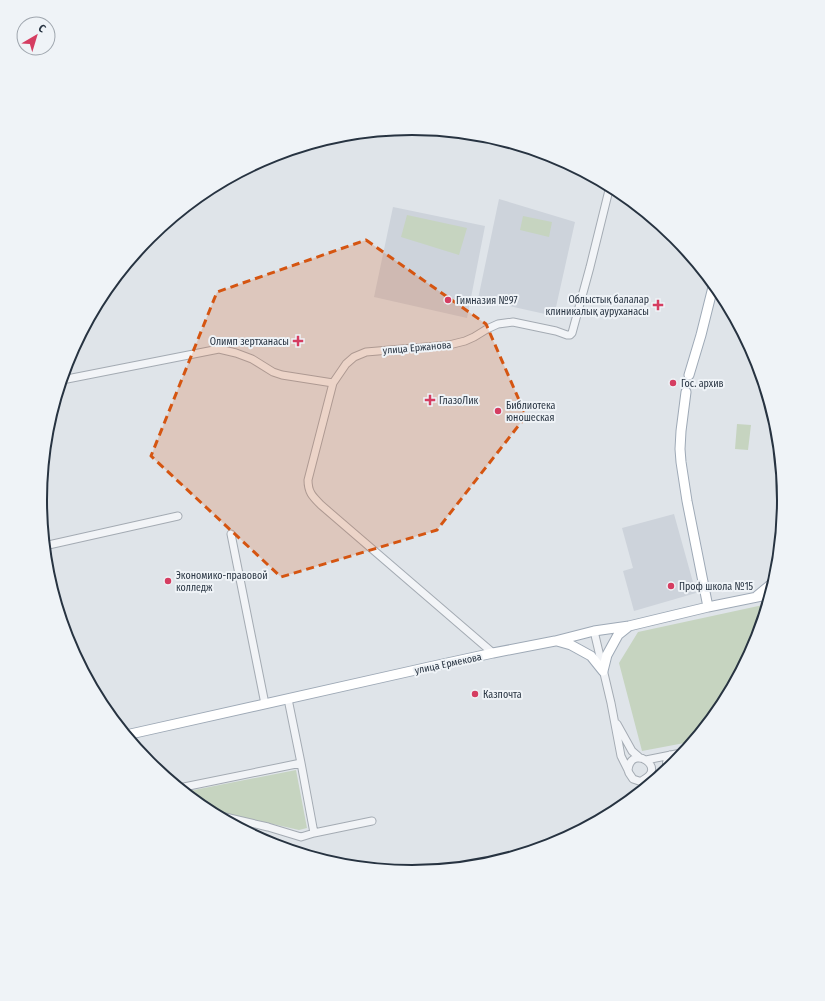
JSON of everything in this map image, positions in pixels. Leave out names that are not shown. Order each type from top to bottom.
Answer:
[{"type":"main road","points":[[689,375],[712,291]]},
{"type":"main road","points":[[686,392],[681,431],[681,462],[708,607]]},
{"type":"main road","points":[[764,600],[756,597],[768,587]]},
{"type":"main road","name":"улица Ермекова","points":[[132,734],[493,653],[555,641],[594,631],[629,626],[766,595]]},
{"type":"main road","points":[[603,671],[607,655],[618,635],[629,626]]},
{"type":"main road","points":[[555,641],[571,645],[591,656],[603,671]]},
{"type":"street","name":"улица Ержанова","points":[[493,653],[312,496],[308,489],[308,480],[333,383],[346,364],[354,357],[366,352],[449,345],[466,341],[486,329],[498,324],[513,322],[570,335],[572,333],[590,267],[608,192]]},
{"type":"street","points":[[68,379],[220,349],[236,352],[252,359],[273,372],[282,375],[333,383]]},
{"type":"street","points":[[50,545],[178,516]]},
{"type":"street","points":[[231,534],[265,704]]},
{"type":"street","points":[[594,631],[621,756],[630,776],[633,779],[639,781],[647,780]]},
{"type":"street","points":[[288,699],[314,832]]},
{"type":"street","points":[[614,718],[632,751],[650,765],[651,773],[646,779],[643,780]]},
{"type":"street","points":[[628,770],[631,761],[634,759],[675,754]]},
{"type":"street","points":[[666,763],[670,755]]},
{"type":"street","points":[[186,787],[301,763]]},
{"type":"street","points":[[234,819],[301,836],[314,832],[372,821]]},
{"type":"highlighted area","points":[[366,240],[486,324],[526,416],[437,530],[281,577],[151,456],[217,292]]},
{"type":"shaded area","points":[[499,199],[575,222],[554,316],[478,299]]},
{"type":"shaded area","points":[[393,207],[485,226],[467,318],[374,297]]},
{"type":"shaded area","points":[[674,514],[696,593],[634,611],[623,571],[633,568],[622,528]]},
{"type":"green space","points":[[407,215],[467,228],[459,255],[401,237]]},
{"type":"green space","points":[[523,216],[552,222],[549,237],[520,230]]},
{"type":"green space","points":[[737,424],[751,425],[748,450],[735,449]]},
{"type":"green space","points":[[763,605],[740,662],[716,704],[702,723],[685,743],[642,751],[619,663],[638,632]]},
{"type":"green space","points":[[296,770],[307,828],[299,830],[223,813],[191,791]]},
{"type":"tunnel","points":[[686,392],[689,375]]},
{"type":"place","name":"Гимназия №97","points":[[448,300]]},
{"type":"place","name":"Облыстық балалар клиникалық ауруханасы","points":[[658,305]]},
{"type":"place","name":"Олимп зертханасы","points":[[298,341]]},
{"type":"place","name":"Гос. архив","points":[[673,383]]},
{"type":"place","name":"ГлазоЛик","points":[[430,400]]},
{"type":"place","name":"Библиотека юношеская","points":[[498,411]]},
{"type":"place","name":"Экономико-правовой колледж","points":[[168,581]]},
{"type":"place","name":"Проф школа №15","points":[[671,586]]},
{"type":"place","name":"Казпочта","points":[[475,694]]}]
